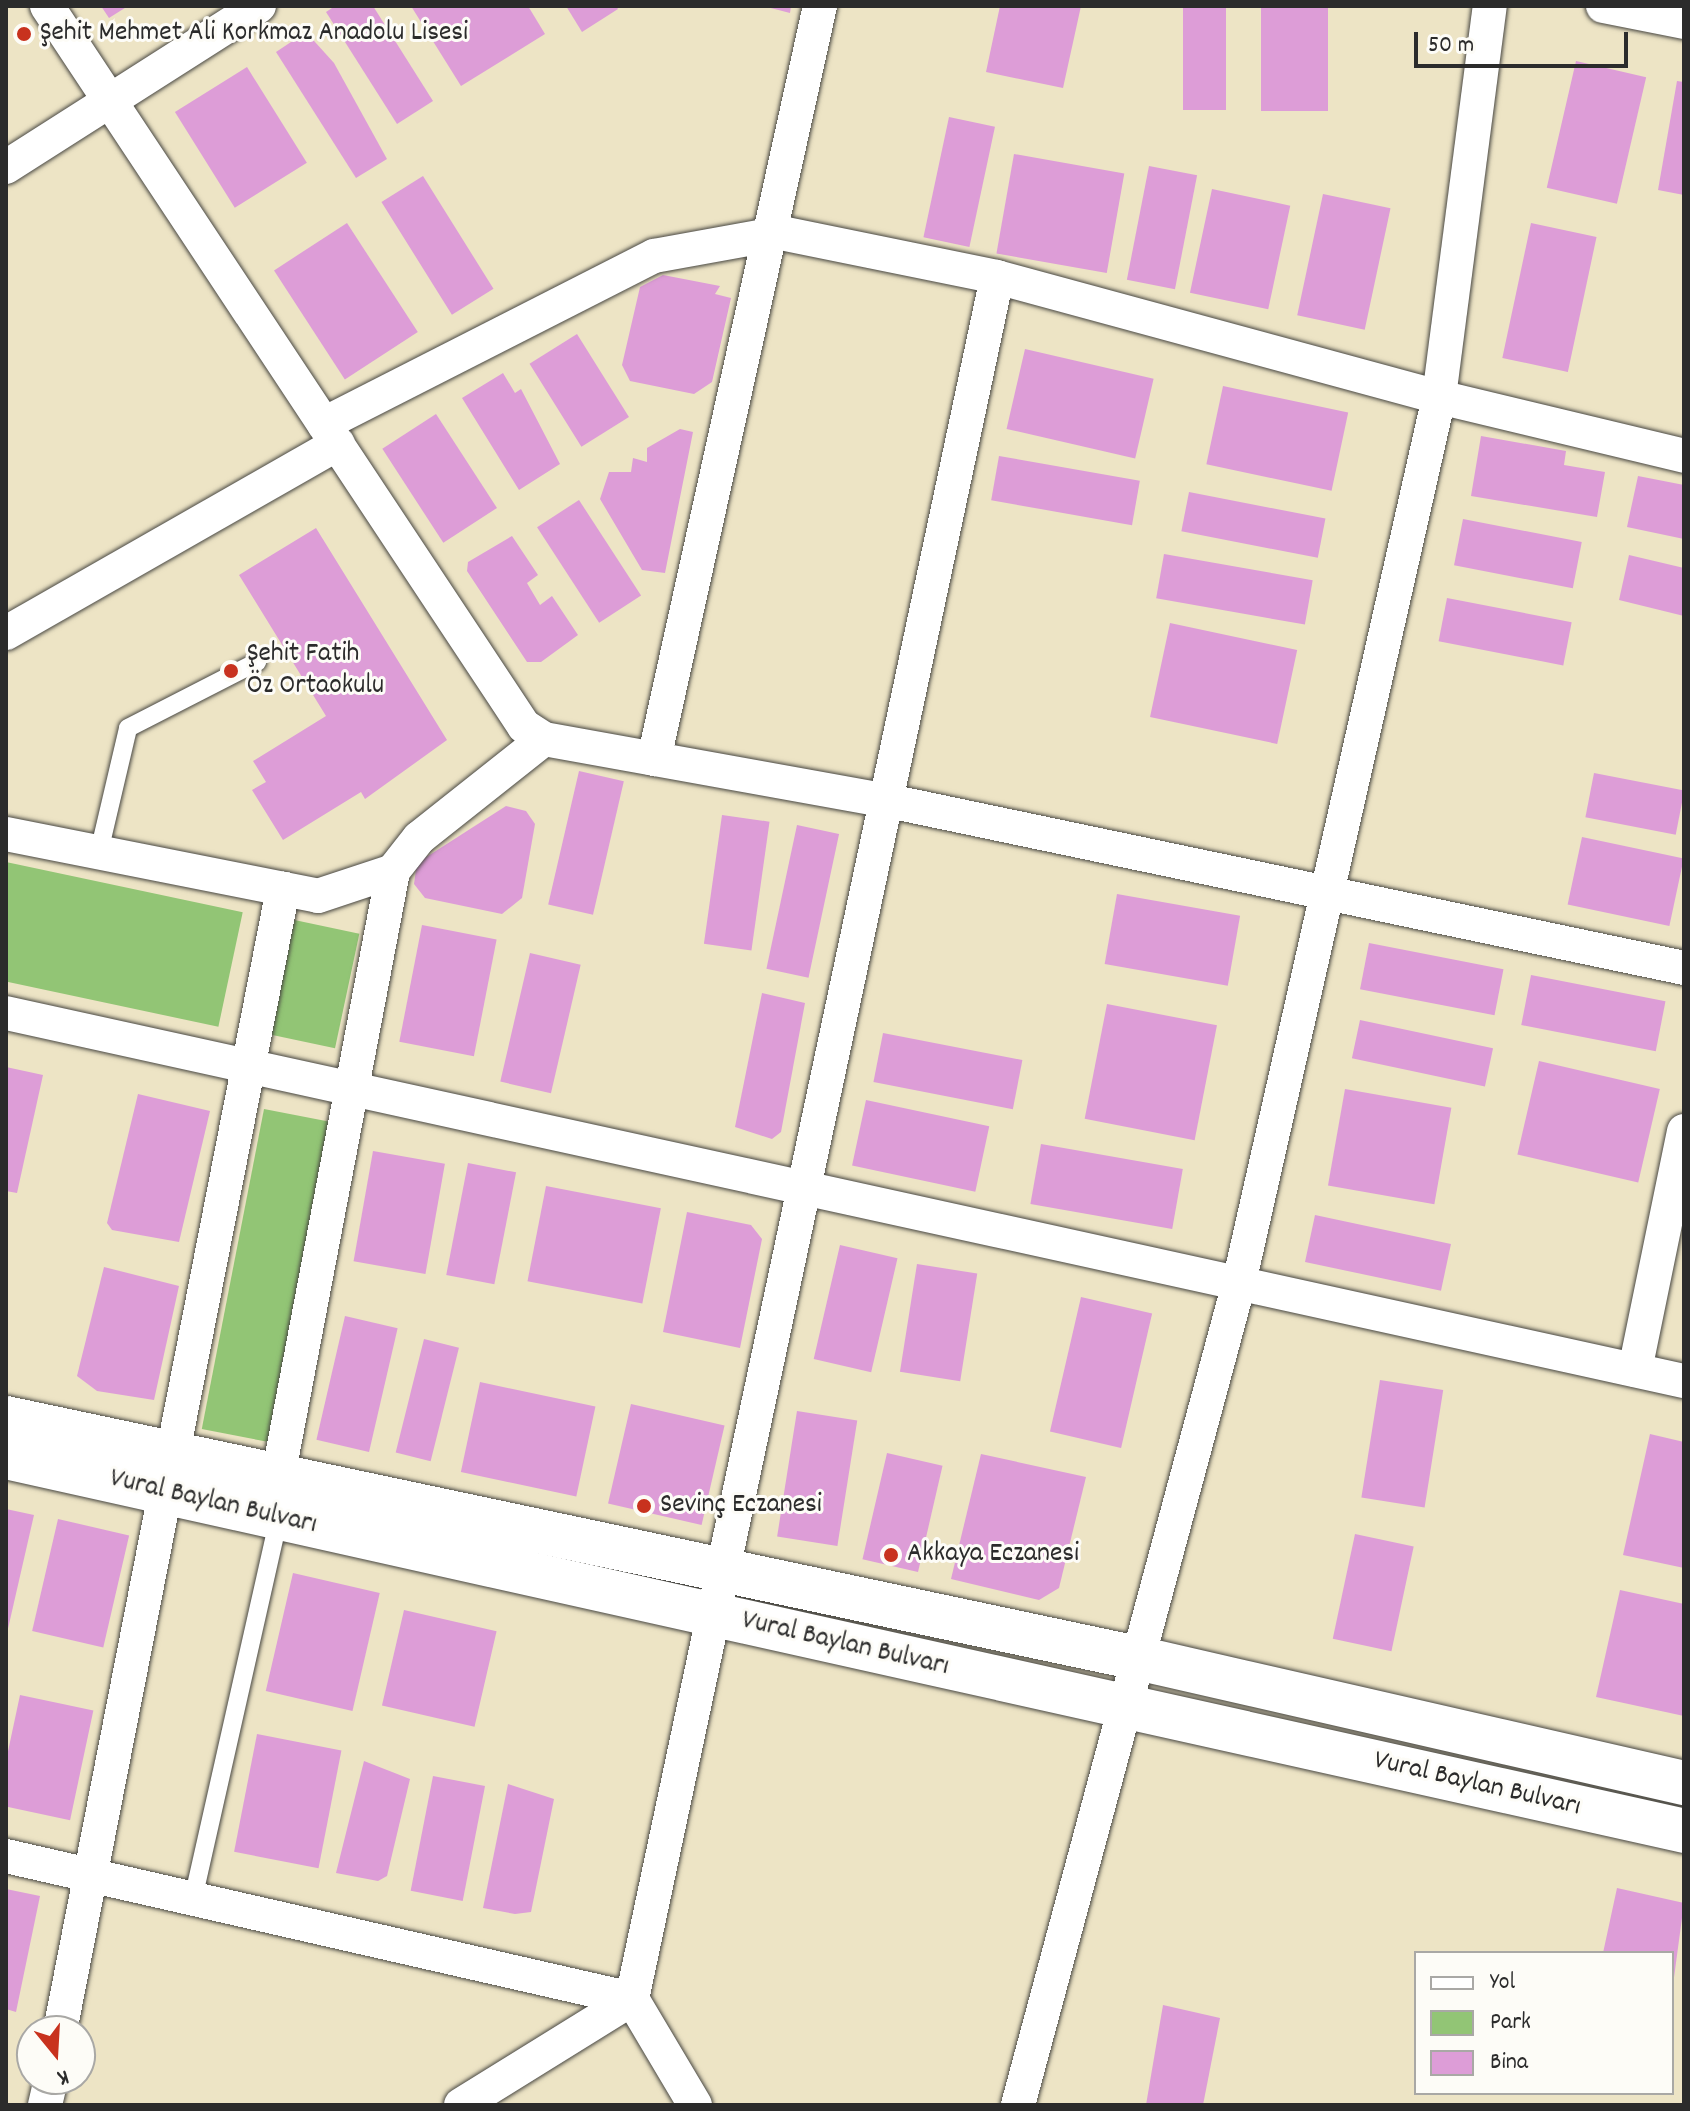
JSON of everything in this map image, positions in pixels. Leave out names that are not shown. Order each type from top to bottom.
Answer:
[{"type":"main road","name":"Vural Baylan Bulvarı","points":[[6,1418],[169,1473],[278,1498],[709,1614],[1684,1831]]},
{"type":"main road","name":"Vural Baylan Bulvarı","points":[[6,1457],[169,1473]]},
{"type":"main road","name":"Vural Baylan Bulvarı","points":[[278,1498],[718,1569],[1142,1659],[1684,1783]]},
{"type":"street","points":[[47,6],[107,102],[524,726],[544,739],[889,801],[1322,896],[1684,968]]},
{"type":"street","points":[[6,167],[259,6]]},
{"type":"street","points":[[654,759],[820,6]]},
{"type":"street","points":[[1018,2105],[1129,1708],[1239,1283],[1322,896],[1439,397],[1490,6]]},
{"type":"street","points":[[1603,6],[1684,22]]},
{"type":"street","points":[[6,633],[331,434],[654,256],[769,235],[997,277],[1439,397],[1684,456]]},
{"type":"street","points":[[695,2105],[632,1999],[718,1569],[808,1187],[997,277]]},
{"type":"street","points":[[278,1498],[393,871],[419,838],[544,739]]},
{"type":"street","points":[[6,834],[318,896],[393,871]]},
{"type":"street","points":[[63,2015],[283,889]]},
{"type":"street","points":[[6,1013],[1684,1381]]},
{"type":"street","points":[[1635,1370],[1684,1131]]},
{"type":"street","points":[[6,1856],[632,1999]]},
{"type":"street","points":[[461,2105],[632,1999]]},
{"type":"lane","points":[[99,852],[128,728],[257,662]]},
{"type":"lane","points":[[193,1899],[278,1498]]},
{"type":"green space","points":[[6,862],[243,912],[218,1027],[6,982]]},
{"type":"green space","points":[[285,918],[359,934],[335,1048],[261,1032]]},
{"type":"green space","points":[[264,1109],[334,1123],[271,1443],[202,1429]]},
{"type":"building","points":[[101,6],[128,6],[109,18]]},
{"type":"building","points":[[335,6],[373,6],[433,101],[397,124],[326,12]]},
{"type":"building","points":[[411,6],[528,6],[545,34],[461,86]]},
{"type":"building","points":[[566,6],[616,6],[618,9],[582,32]]},
{"type":"building","points":[[763,6],[791,6],[790,13]]},
{"type":"building","points":[[1000,6],[1081,6],[1063,88],[986,72]]},
{"type":"building","points":[[1183,6],[1226,6],[1226,110],[1183,110]]},
{"type":"building","points":[[1261,6],[1328,6],[1328,111],[1261,111]]},
{"type":"building","points":[[306,32],[334,63],[387,159],[356,178],[276,52]]},
{"type":"building","points":[[1576,61],[1646,77],[1617,204],[1547,188]]},
{"type":"building","points":[[247,67],[307,163],[235,208],[175,112]]},
{"type":"building","points":[[1677,81],[1684,82],[1684,195],[1658,190]]},
{"type":"building","points":[[949,117],[995,127],[969,247],[923,237]]},
{"type":"building","points":[[1014,154],[1124,173],[1107,273],[996,253]]},
{"type":"building","points":[[1149,166],[1197,175],[1175,289],[1127,280]]},
{"type":"building","points":[[423,176],[493,289],[452,315],[381,202]]},
{"type":"building","points":[[1212,189],[1290,206],[1268,309],[1190,293]]},
{"type":"building","points":[[1323,194],[1390,208],[1365,330],[1297,315]]},
{"type":"building","points":[[347,223],[418,332],[345,379],[274,270]]},
{"type":"building","points":[[1531,223],[1597,237],[1568,372],[1502,358]]},
{"type":"building","points":[[663,275],[720,286],[715,294],[731,298],[712,382],[694,394],[630,381],[622,365],[640,287]]},
{"type":"building","points":[[577,334],[629,417],[581,447],[530,364]]},
{"type":"building","points":[[1025,349],[1154,379],[1135,459],[1007,429]]},
{"type":"building","points":[[503,373],[515,393],[521,389],[560,464],[519,490],[462,398]]},
{"type":"building","points":[[1223,386],[1348,413],[1332,491],[1206,464]]},
{"type":"building","points":[[436,414],[497,508],[443,543],[382,449]]},
{"type":"building","points":[[680,429],[693,432],[665,573],[642,570],[600,499],[609,472],[631,472],[633,458],[647,462],[647,448]]},
{"type":"building","points":[[1481,436],[1566,451],[1564,465],[1605,472],[1597,517],[1471,496]]},
{"type":"building","points":[[999,456],[1140,481],[1132,525],[991,500]]},
{"type":"building","points":[[1638,476],[1684,485],[1684,539],[1627,527]]},
{"type":"building","points":[[1189,492],[1325,519],[1318,558],[1181,531]]},
{"type":"building","points":[[579,500],[641,596],[599,623],[537,527]]},
{"type":"building","points":[[1463,519],[1582,542],[1573,588],[1454,565]]},
{"type":"building","points":[[316,528],[447,740],[365,799],[361,792],[283,840],[252,790],[266,782],[253,761],[326,716],[239,575]]},
{"type":"building","points":[[512,536],[538,575],[527,583],[540,605],[552,596],[578,635],[541,662],[527,662],[467,571],[468,562]]},
{"type":"building","points":[[1164,554],[1313,580],[1305,625],[1156,598]]},
{"type":"building","points":[[1629,555],[1684,568],[1684,616],[1619,600]]},
{"type":"building","points":[[1447,598],[1572,622],[1563,665],[1439,641]]},
{"type":"building","points":[[1170,623],[1297,650],[1277,744],[1150,717]]},
{"type":"building","points":[[579,771],[624,781],[593,915],[548,904]]},
{"type":"building","points":[[1594,773],[1684,790],[1676,835],[1585,817]]},
{"type":"building","points":[[506,806],[526,811],[535,824],[522,898],[502,914],[425,898],[414,884],[417,863]]},
{"type":"building","points":[[722,815],[770,822],[751,950],[704,944]]},
{"type":"building","points":[[797,825],[839,834],[808,978],[766,969]]},
{"type":"building","points":[[1582,837],[1684,859],[1669,926],[1568,904]]},
{"type":"building","points":[[1117,894],[1240,916],[1228,986],[1105,964]]},
{"type":"building","points":[[422,925],[497,940],[474,1056],[399,1042]]},
{"type":"building","points":[[1369,943],[1503,969],[1495,1015],[1360,989]]},
{"type":"building","points":[[530,953],[581,965],[551,1093],[500,1082]]},
{"type":"building","points":[[1531,975],[1665,1001],[1656,1051],[1521,1025]]},
{"type":"building","points":[[762,993],[805,1003],[781,1132],[772,1139],[735,1127]]},
{"type":"building","points":[[1107,1004],[1217,1025],[1195,1140],[1085,1119]]},
{"type":"building","points":[[1360,1020],[1493,1048],[1485,1086],[1352,1058]]},
{"type":"building","points":[[883,1033],[1022,1060],[1013,1109],[873,1082]]},
{"type":"building","points":[[1539,1061],[1660,1089],[1638,1182],[1517,1155]]},
{"type":"building","points":[[6,1067],[43,1075],[17,1193],[6,1191]]},
{"type":"building","points":[[1345,1089],[1451,1108],[1434,1204],[1328,1186]]},
{"type":"building","points":[[138,1094],[210,1111],[179,1242],[112,1230],[107,1223]]},
{"type":"building","points":[[866,1100],[989,1126],[975,1192],[852,1166]]},
{"type":"building","points":[[1041,1144],[1183,1169],[1172,1229],[1030,1204]]},
{"type":"building","points":[[373,1151],[445,1164],[425,1274],[354,1261]]},
{"type":"building","points":[[468,1163],[516,1172],[494,1284],[446,1275]]},
{"type":"building","points":[[546,1186],[661,1208],[642,1304],[527,1281]]},
{"type":"building","points":[[687,1212],[751,1225],[762,1239],[740,1348],[663,1332]]},
{"type":"building","points":[[1315,1215],[1451,1244],[1441,1291],[1305,1262]]},
{"type":"building","points":[[840,1245],[897,1258],[871,1372],[814,1359]]},
{"type":"building","points":[[917,1264],[977,1274],[960,1381],[900,1372]]},
{"type":"building","points":[[104,1267],[179,1286],[154,1400],[97,1391],[77,1376]]},
{"type":"building","points":[[1081,1297],[1152,1313],[1121,1448],[1050,1431]]},
{"type":"building","points":[[345,1316],[398,1328],[369,1452],[316,1440]]},
{"type":"building","points":[[424,1339],[459,1348],[431,1461],[396,1453]]},
{"type":"building","points":[[1380,1380],[1443,1390],[1425,1508],[1361,1498]]},
{"type":"building","points":[[480,1382],[595,1407],[576,1497],[461,1472]]},
{"type":"building","points":[[631,1404],[725,1426],[702,1525],[608,1503]]},
{"type":"building","points":[[797,1411],[857,1421],[837,1546],[777,1536]]},
{"type":"building","points":[[1650,1434],[1684,1442],[1684,1568],[1623,1555]]},
{"type":"building","points":[[887,1453],[943,1466],[918,1572],[862,1559]]},
{"type":"building","points":[[981,1454],[1086,1477],[1059,1588],[1039,1600],[951,1579]]},
{"type":"building","points":[[6,1509],[34,1515],[7,1633],[6,1633]]},
{"type":"building","points":[[58,1519],[129,1535],[103,1647],[32,1631]]},
{"type":"building","points":[[1355,1534],[1414,1546],[1391,1651],[1333,1639]]},
{"type":"building","points":[[293,1573],[380,1593],[352,1711],[266,1691]]},
{"type":"building","points":[[1620,1590],[1684,1604],[1684,1716],[1596,1697]]},
{"type":"building","points":[[404,1610],[497,1631],[475,1727],[382,1705]]},
{"type":"building","points":[[20,1695],[93,1711],[70,1820],[6,1807],[6,1761]]},
{"type":"building","points":[[257,1734],[341,1750],[319,1868],[234,1852]]},
{"type":"building","points":[[364,1761],[410,1779],[387,1876],[378,1881],[336,1873]]},
{"type":"building","points":[[433,1776],[485,1786],[463,1901],[411,1891]]},
{"type":"building","points":[[508,1784],[554,1799],[531,1912],[515,1914],[483,1908]]},
{"type":"building","points":[[1617,1888],[1684,1903],[1674,1978],[1674,1951],[1603,1951]]},
{"type":"building","points":[[6,1889],[40,1896],[16,2012],[6,2009]]},
{"type":"building","points":[[1163,2005],[1220,2018],[1203,2105],[1146,2105]]},
{"type":"place","name":"Şehit Mehmet Ali Korkmaz Anadolu Lisesi","points":[[24,34]]},
{"type":"place","name":"Şehit Fatih Öz Ortaokulu","points":[[231,671]]},
{"type":"place","name":"Sevinç Eczanesi","points":[[644,1506]]},
{"type":"place","name":"Akkaya Eczanesi","points":[[891,1555]]}]
